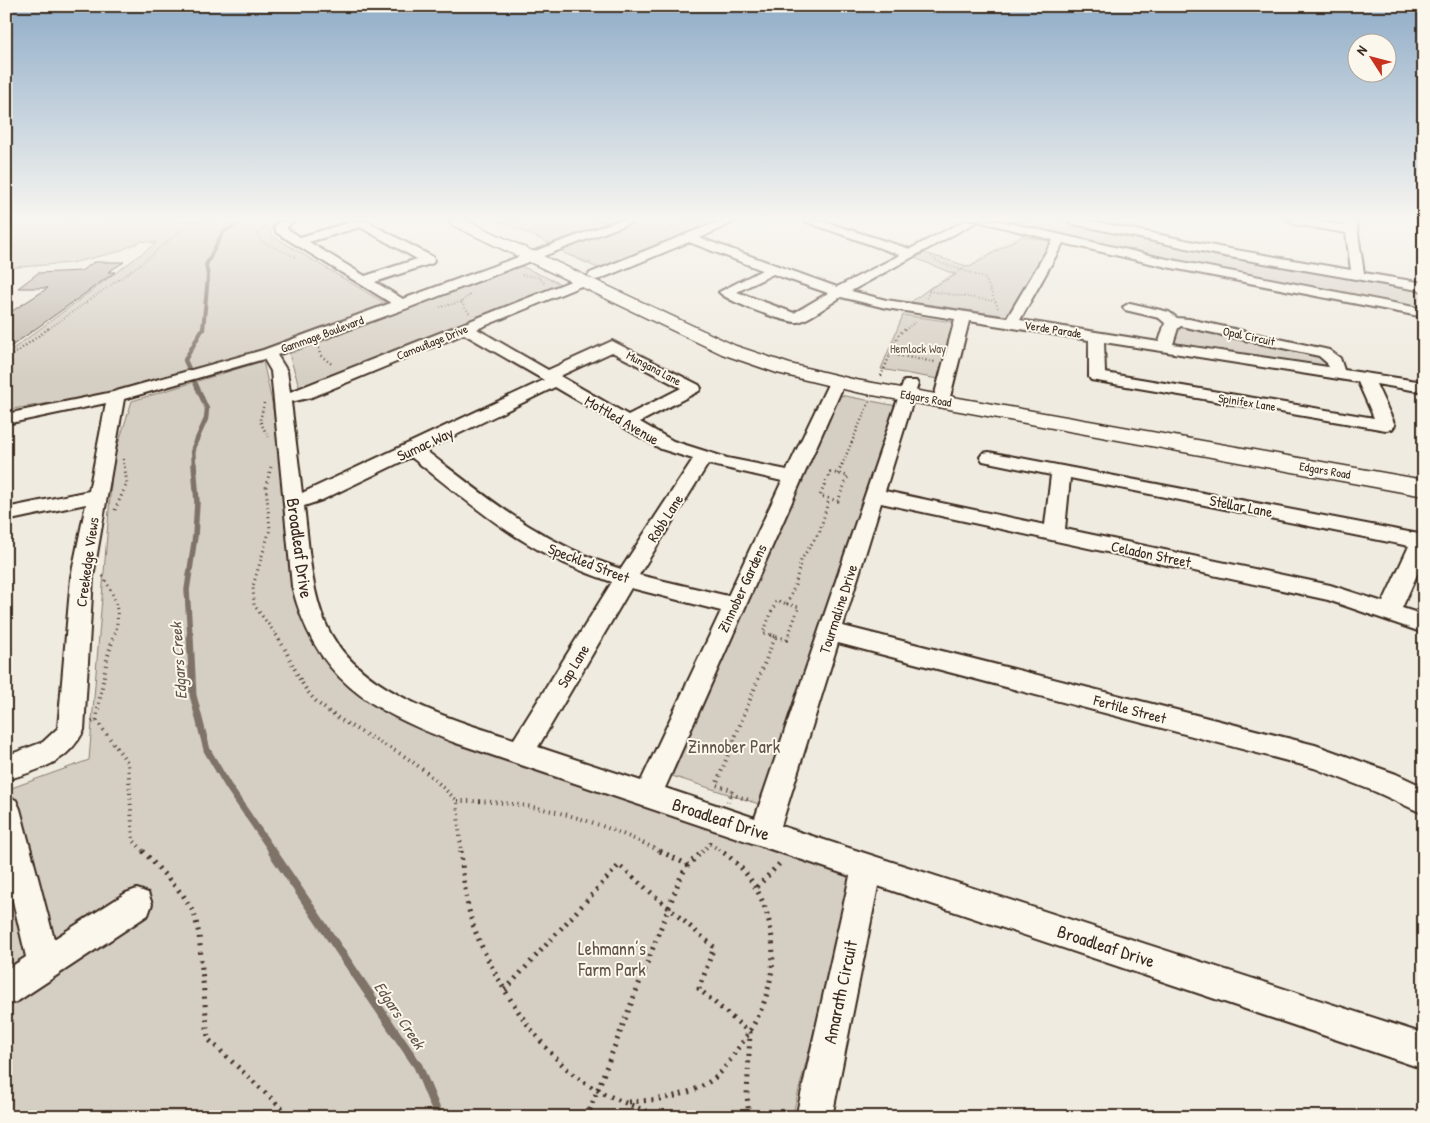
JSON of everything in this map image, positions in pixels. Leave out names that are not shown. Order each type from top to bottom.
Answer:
[{"type":"main road","name":"Edgars Road","points":[[577,273],[729,350],[784,369],[837,382],[878,384],[942,395],[1424,488]]},
{"type":"main road","name":"Edgars Road","points":[[588,279],[754,347],[878,384]]},
{"type":"main road","name":"Edgars Road","points":[[942,395],[1424,474]]},
{"type":"street","points":[[352,273],[403,305]]},
{"type":"street","points":[[364,281],[387,273]]},
{"type":"street","name":"Gammage Boulevard","points":[[6,419],[116,396],[268,353],[486,273]]},
{"type":"street","name":"Camouflage Drive","points":[[272,404],[306,393],[602,273]]},
{"type":"street","points":[[765,273],[726,292],[758,306],[796,318],[874,273]]},
{"type":"street","name":"Verde Parade","points":[[782,273],[839,292],[926,310],[1424,387]]},
{"type":"street","points":[[1011,322],[1039,273]]},
{"type":"street","points":[[1217,273],[1419,316]]},
{"type":"street","points":[[1350,273],[1424,287]]},
{"type":"street","points":[[1130,307],[1164,315],[1174,323],[1170,325],[1165,347]]},
{"type":"street","points":[[942,395],[963,316]]},
{"type":"street","name":"Opal Circuit","points":[[1174,323],[1189,323],[1314,349],[1330,356],[1337,373]]},
{"type":"street","name":"Mottled Avenue","points":[[465,328],[626,423],[667,445],[703,458],[793,478]]},
{"type":"street","name":"Spinifex Lane","points":[[1096,336],[1097,377],[1386,424],[1364,377]]},
{"type":"street","name":"Mungana Lane","points":[[551,379],[612,346],[693,388],[626,423]]},
{"type":"street","name":"Broadleaf Drive","points":[[268,353],[277,365],[272,404],[293,503],[303,586],[316,629],[328,649],[343,666],[359,681],[399,708],[422,719],[520,753],[1424,1052]]},
{"type":"street","name":"Sumac Way","points":[[293,503],[315,496],[412,450],[551,379]]},
{"type":"street","name":"Zinnober Gardens","points":[[648,795],[837,382]]},
{"type":"street","name":"Tourmaline Drive","points":[[764,834],[909,389]]},
{"type":"street","name":"Creekedge Views","points":[[71,730],[82,577],[116,396]]},
{"type":"street","name":"Speckled Street","points":[[412,450],[533,539],[576,560],[626,578],[734,606]]},
{"type":"street","name":"Stellar Lane","points":[[989,457],[1422,541],[1390,611]]},
{"type":"street","name":"Robb Lane","points":[[626,578],[703,458]]},
{"type":"street","points":[[1054,534],[1061,471]]},
{"type":"street","points":[[6,515],[97,495]]},
{"type":"street","name":"Celadon Street","points":[[875,495],[1330,593],[1390,611],[1424,624]]},
{"type":"street","name":"Sap Lane","points":[[520,753],[626,578]]},
{"type":"street","name":"Fertile Street","points":[[831,632],[1315,757],[1386,783],[1424,801]]},
{"type":"street","points":[[6,768],[55,749],[67,739],[71,730]]},
{"type":"street","points":[[6,809],[44,964]]},
{"type":"street","name":"Amarath Circuit","points":[[814,1117],[867,868]]},
{"type":"street","points":[[6,989],[137,904]]},
{"type":"path","points":[[6,360],[128,273]]},
{"type":"path","points":[[838,474],[899,334],[922,318],[926,310],[930,288],[955,273]]},
{"type":"path","points":[[929,292],[995,301]]},
{"type":"path","points":[[890,354],[950,365]]},
{"type":"path","points":[[270,443],[261,425],[272,404]]},
{"type":"path","points":[[113,513],[127,483],[122,452]]},
{"type":"path","points":[[271,463],[266,486],[270,529],[253,586],[254,605],[279,639],[304,687],[318,703],[351,727],[416,765],[457,800],[507,801],[555,809],[612,829],[688,865]]},
{"type":"path","points":[[830,472],[838,474],[848,476],[838,501],[820,496],[830,472]]},
{"type":"path","points":[[787,604],[795,585],[804,553],[820,531],[829,498]]},
{"type":"path","points":[[101,569],[104,579],[115,597],[118,609],[118,624],[108,660],[96,720],[128,763],[133,840],[183,895],[194,913],[199,934],[208,1038],[290,1117]]},
{"type":"path","points":[[776,601],[787,604],[799,607],[787,640],[762,634],[776,601]]},
{"type":"path","points":[[722,820],[732,790],[716,785],[775,637]]},
{"type":"path","points":[[71,730],[96,720]]},
{"type":"path","points":[[457,800],[462,869],[472,921],[476,934],[505,990],[559,1062],[597,1090],[660,1117]]},
{"type":"path","points":[[587,1117],[681,876],[688,865],[710,844],[735,861],[746,872],[763,899],[769,922],[772,965],[768,989],[750,1033],[712,1080],[695,1089],[670,1097],[628,1102]]},
{"type":"path","points":[[505,990],[618,865],[714,947],[699,989],[750,1033]]},
{"type":"path","points":[[749,1117],[747,1096],[750,1033]]},
{"type":"green space","points":[[115,273],[335,273],[388,305],[254,354],[121,392],[6,410],[6,354]]},
{"type":"green space","points":[[501,273],[537,273],[563,285],[300,389],[289,354]]},
{"type":"green space","points":[[952,273],[1034,273],[1008,316],[911,302],[930,288],[956,275]]},
{"type":"green space","points":[[1242,273],[1326,273],[1424,291],[1424,309]]},
{"type":"green space","name":"Hemlock Way","points":[[903,315],[953,322],[938,379],[881,369]]},
{"type":"green space","points":[[1178,325],[1318,353],[1328,363],[1323,367],[1187,347],[1175,342],[1173,339]]},
{"type":"green space","name":"Lehmann’s Farm Park","points":[[263,361],[272,402],[286,493],[292,582],[310,639],[331,668],[369,701],[406,723],[844,868],[851,886],[792,1117],[6,1117],[6,790],[89,760],[113,460],[132,401]]},
{"type":"green space","name":"Zinnober Park","points":[[840,395],[897,406],[762,805],[672,776]]},
{"type":"building","points":[[37,273],[113,273],[6,350],[6,315],[48,288],[18,288]]},
{"type":"waterway","name":"Edgars Creek","points":[[203,330],[208,273]]},
{"type":"waterway","name":"Edgars Creek","points":[[194,465],[193,448],[206,419],[207,409],[185,360],[203,328]]},
{"type":"waterway","name":"Edgars Creek","points":[[190,636],[187,590],[195,536],[197,502],[194,464]]},
{"type":"waterway","name":"Edgars Creek","points":[[190,635],[193,695],[207,750],[228,786],[273,852]]},
{"type":"waterway","name":"Edgars Creek","points":[[272,851],[418,1066],[439,1117]]}]
